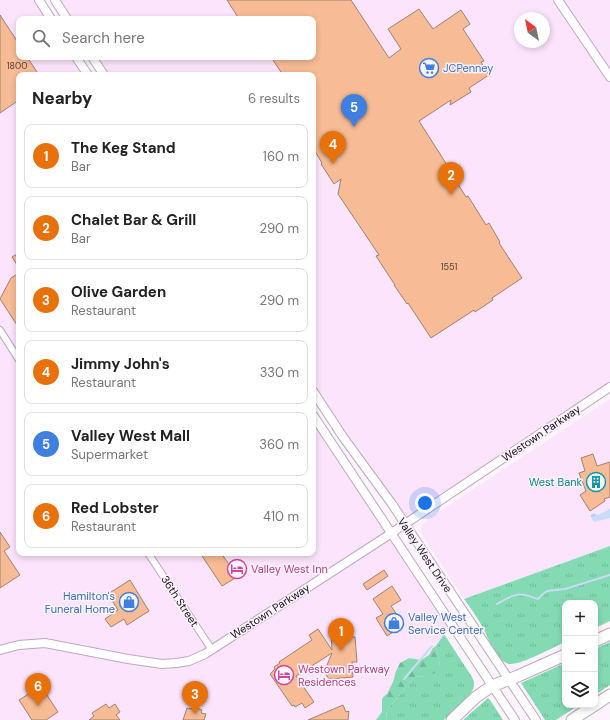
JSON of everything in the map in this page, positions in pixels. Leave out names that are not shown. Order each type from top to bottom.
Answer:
[{"type":"highway","points":[[598,640],[610,634]]},
{"type":"highway","points":[[452,720],[476,697],[492,686],[562,656]]},
{"type":"highway","points":[[572,720],[610,695]]},
{"type":"main road","points":[[39,0],[49,16]]},
{"type":"main road","points":[[55,0],[65,16]]},
{"type":"main road","points":[[558,0],[610,77]]},
{"type":"main road","points":[[78,60],[86,72]]},
{"type":"main road","points":[[94,60],[102,72]]},
{"type":"main road","name":"Westown Parkway","points":[[0,650],[19,645],[45,643],[128,660],[162,664],[189,661],[212,650],[405,524],[610,387]]},
{"type":"main road","name":"Valley West Drive","points":[[316,396],[343,437],[405,524],[534,718]]},
{"type":"main road","name":"Valley West Drive","points":[[316,420],[515,720]]},
{"type":"street","points":[[0,330],[16,355]]},
{"type":"street","name":"36th Street","points":[[150,556],[212,650]]},
{"type":"shaded area","points":[[0,0],[39,0],[49,16],[16,16],[16,60],[78,60],[86,72],[16,72],[16,556],[316,556],[316,420],[451,624],[414,677],[379,720],[0,720]]},
{"type":"shaded area","points":[[55,0],[610,0],[610,387],[405,524],[316,395],[316,72],[102,72],[94,60],[316,60],[316,16],[65,16]]},
{"type":"shaded area","points":[[610,399],[610,546],[464,599],[423,536],[421,530],[422,525],[427,520]]},
{"type":"green space","points":[[610,546],[610,621],[598,627],[598,600],[562,600],[562,643],[522,662],[510,664],[505,662],[497,655],[479,621],[464,599]]},
{"type":"green space","points":[[444,634],[473,678],[474,686],[471,692],[465,700],[444,720],[386,720],[387,710],[414,677],[428,676],[440,666],[436,646]]},
{"type":"green space","points":[[610,642],[610,685],[598,693],[598,672],[598,648]]},
{"type":"green space","points":[[436,646],[440,666],[435,673],[429,676],[414,677],[387,710],[386,720],[376,720],[382,712],[383,697],[387,694],[393,682],[400,663],[409,658],[421,660],[429,655]]},
{"type":"green space","points":[[562,664],[562,708],[574,708],[556,720],[545,720],[521,683]]},
{"type":"green space","points":[[488,698],[503,720],[463,720]]},
{"type":"water","points":[[610,508],[610,518],[594,522],[591,515],[594,513],[598,515]]},
{"type":"building","points":[[227,0],[351,0],[389,58],[401,49],[388,29],[419,9],[433,29],[461,10],[470,24],[463,29],[484,61],[481,62],[489,75],[469,88],[471,92],[450,105],[451,100],[419,121],[466,197],[468,196],[486,225],[489,223],[500,242],[499,243],[522,278],[492,298],[493,300],[475,312],[474,310],[431,338],[394,285],[376,256],[379,255],[338,194],[341,179],[334,184],[316,153],[316,72],[281,72],[273,60],[316,60],[316,16],[237,16]]},
{"type":"building","points":[[0,15],[16,39],[16,60],[29,60],[37,72],[16,72],[16,102],[0,113]]},
{"type":"building","points":[[16,255],[16,263],[12,257]]},
{"type":"building","points":[[16,275],[16,323],[0,299],[11,278]]},
{"type":"building","name":"West Bank","points":[[593,454],[597,466],[610,462],[610,497],[604,499],[605,501],[590,511],[580,495],[586,491],[579,473],[585,471],[581,458]]},
{"type":"building","points":[[0,532],[10,547],[4,551],[20,575],[0,588]]},
{"type":"building","name":"Valley West Inn","points":[[202,556],[223,556],[231,567],[241,560],[247,569],[222,586]]},
{"type":"building","points":[[384,570],[388,576],[367,590],[363,584]]},
{"type":"building","name":"Hamilton's Funeral Home","points":[[130,580],[149,611],[127,625],[124,619],[111,627],[105,619],[118,610],[108,594]]},
{"type":"building","points":[[392,586],[401,600],[391,606],[404,625],[387,636],[376,618],[383,614],[373,599]]},
{"type":"building","name":"Westown Parkway Residences","points":[[318,629],[332,650],[331,633],[350,632],[350,637],[355,637],[357,662],[352,662],[353,677],[329,679],[325,673],[325,670],[332,653],[296,676],[314,702],[305,708],[302,703],[295,707],[294,705],[292,706],[270,674],[275,669],[274,667],[280,663],[279,662],[312,640],[309,635]]},
{"type":"building","points":[[41,686],[58,712],[46,720],[32,720],[19,700]]},
{"type":"building","points":[[106,704],[109,708],[115,704],[120,712],[116,715],[120,720],[89,720],[94,716],[92,713]]},
{"type":"building","points":[[343,705],[346,712],[349,711],[348,720],[308,720]]},
{"type":"building","points":[[193,707],[202,710],[201,713],[206,714],[204,720],[183,720],[187,708],[192,709]]},
{"type":"waterway","points":[[497,604],[517,595],[525,595],[538,599],[547,591],[565,589],[610,575]]},
{"type":"waterway","points":[[404,679],[432,646]]},
{"type":"place","name":"JCPenney","points":[[429,68]]},
{"type":"place","name":"Valley West Mall","points":[[354,127]]},
{"type":"place","name":"Jimmy John's","points":[[333,164]]},
{"type":"place","name":"Chalet Bar & Grill","points":[[451,195]]},
{"type":"place","name":"West Bank","points":[[596,482]]},
{"type":"place","name":"Valley West Inn","points":[[237,569]]},
{"type":"place","name":"Hamilton's Funeral Home","points":[[129,602]]},
{"type":"place","name":"Valley West Service Center","points":[[394,623]]},
{"type":"place","name":"The Keg Stand","points":[[341,651]]},
{"type":"place","name":"Westown Parkway Residences","points":[[284,675]]},
{"type":"place","name":"Red Lobster","points":[[38,706]]},
{"type":"place","name":"Olive Garden","points":[[195,714]]}]
